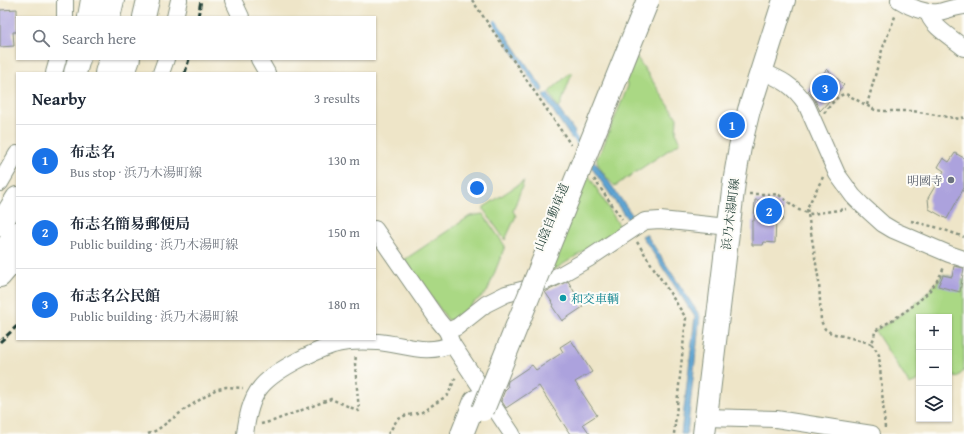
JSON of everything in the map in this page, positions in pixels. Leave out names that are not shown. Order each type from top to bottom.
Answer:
[{"type":"main road","points":[[89,16],[92,0]]},
{"type":"main road","points":[[109,16],[113,0]]},
{"type":"main road","points":[[122,16],[126,0]]},
{"type":"main road","points":[[144,16],[148,0]]},
{"type":"main road","name":"山陰自動車道","points":[[474,434],[479,405],[540,245],[638,0]]},
{"type":"main road","name":"山陰自動車道","points":[[462,434],[479,405],[648,0]]},
{"type":"main road","name":"浜乃木湯町線","points":[[705,425],[740,147],[749,110],[784,0]]},
{"type":"main road","points":[[75,72],[79,60]]},
{"type":"main road","points":[[93,72],[97,60]]},
{"type":"main road","points":[[106,72],[110,60]]},
{"type":"main road","points":[[124,72],[130,60]]},
{"type":"main road","points":[[0,225],[16,200]]},
{"type":"main road","points":[[0,237],[16,216]]},
{"type":"main road","points":[[0,255],[16,234]]},
{"type":"main road","points":[[0,276],[16,257]]},
{"type":"street","points":[[65,0],[65,16]]},
{"type":"street","points":[[175,16],[179,0]]},
{"type":"street","points":[[233,0],[241,16]]},
{"type":"street","points":[[900,1],[928,12],[937,12],[964,6]]},
{"type":"street","points":[[928,12],[929,17],[940,29],[964,48]]},
{"type":"street","points":[[54,72],[58,60]]},
{"type":"street","points":[[161,72],[166,60]]},
{"type":"street","points":[[260,60],[266,72]]},
{"type":"street","points":[[761,71],[777,77],[794,88],[806,104],[831,162],[844,185],[857,200],[883,224],[893,230],[956,256]]},
{"type":"street","points":[[0,183],[16,156]]},
{"type":"street","points":[[245,429],[254,399],[259,389],[270,378],[287,367],[333,345],[358,342],[379,342],[422,350],[435,350],[443,348],[458,327],[486,304],[506,294],[529,288],[560,275],[588,259],[645,221],[652,220],[729,227]]},
{"type":"street","points":[[376,230],[512,434]]},
{"type":"street","points":[[705,425],[776,419],[872,434]]},
{"type":"path","points":[[472,0],[571,145]]},
{"type":"path","points":[[867,105],[882,50],[900,1]]},
{"type":"path","points":[[815,124],[838,97],[846,94],[875,110],[883,112],[912,111],[960,119],[964,116]]},
{"type":"path","points":[[831,162],[807,206],[820,282],[820,315],[822,325],[827,332],[863,341],[871,344],[875,348],[879,355],[886,434]]},
{"type":"path","points":[[594,178],[686,318],[674,434]]},
{"type":"path","points":[[746,194],[779,195],[799,210],[811,214],[848,209],[857,200]]},
{"type":"path","points":[[919,223],[964,237]]},
{"type":"path","points":[[871,344],[874,338],[874,331],[910,308],[930,290],[942,271],[956,256]]},
{"type":"path","points":[[245,429],[273,421],[332,399],[359,410],[355,365],[358,342]]},
{"type":"path","points":[[388,434],[397,420],[404,416],[422,412],[448,395],[460,365],[464,363]]},
{"type":"path","points":[[148,434],[215,390],[226,387],[259,389]]},
{"type":"green space","points":[[636,56],[677,118],[676,133],[680,140],[679,143],[615,186],[600,168],[597,158],[602,150],[628,86],[625,80]]},
{"type":"green space","points":[[571,72],[572,73],[559,108],[549,92]]},
{"type":"green space","points":[[587,173],[619,225],[618,229],[554,270],[548,268]]},
{"type":"green space","points":[[524,181],[513,211],[516,216],[505,240],[484,210],[484,207]]},
{"type":"green space","points":[[483,214],[505,246],[487,292],[452,320],[448,320],[404,260],[470,216]]},
{"type":"green space","points":[[943,274],[964,280],[964,371],[956,378],[952,373],[952,314],[916,314],[916,381],[910,385],[875,331],[920,300]]},
{"type":"water","points":[[503,30],[544,90],[540,92],[499,32]]},
{"type":"water","points":[[547,93],[575,132],[572,139],[543,96]]},
{"type":"water","points":[[594,161],[633,216],[628,220],[589,164]]},
{"type":"water","points":[[646,234],[700,316],[687,434],[681,434],[695,317],[642,236]]},
{"type":"building","points":[[17,9],[16,32],[13,32],[14,46],[0,47],[0,10]]},
{"type":"building","points":[[827,69],[844,85],[820,111],[808,90]]},
{"type":"building","name":"明國寺","points":[[955,153],[964,158],[964,188],[947,219],[929,209],[928,198],[944,171],[938,167],[943,158],[949,162]]},
{"type":"building","points":[[755,200],[781,202],[781,205],[784,205],[782,221],[776,221],[775,243],[764,242],[763,245],[752,245],[752,221],[754,221]]},
{"type":"building","points":[[954,266],[964,268],[960,292],[938,286],[943,275],[952,277]]},
{"type":"building","name":"和交車輌","points":[[568,281],[583,307],[562,321],[545,292]]},
{"type":"building","points":[[571,340],[592,372],[575,382],[597,415],[583,424],[590,434],[570,434],[539,386],[506,408],[501,400],[505,390],[508,387],[508,381],[532,365],[536,370],[563,352],[560,347]]},
{"type":"waterway","points":[[495,22],[504,35]]},
{"type":"waterway","points":[[570,131],[581,147]]},
{"type":"railway","points":[[198,16],[201,0]]},
{"type":"railway","points":[[185,72],[189,60]]},
{"type":"railway","points":[[0,342],[16,327]]},
{"type":"place","name":"布志名公民館","points":[[825,88]]},
{"type":"place","name":"布志名","points":[[732,125]]},
{"type":"place","name":"明國寺","points":[[951,180]]},
{"type":"place","name":"布志名簡易郵便局","points":[[769,211]]},
{"type":"place","name":"和交車輌","points":[[563,298]]}]
